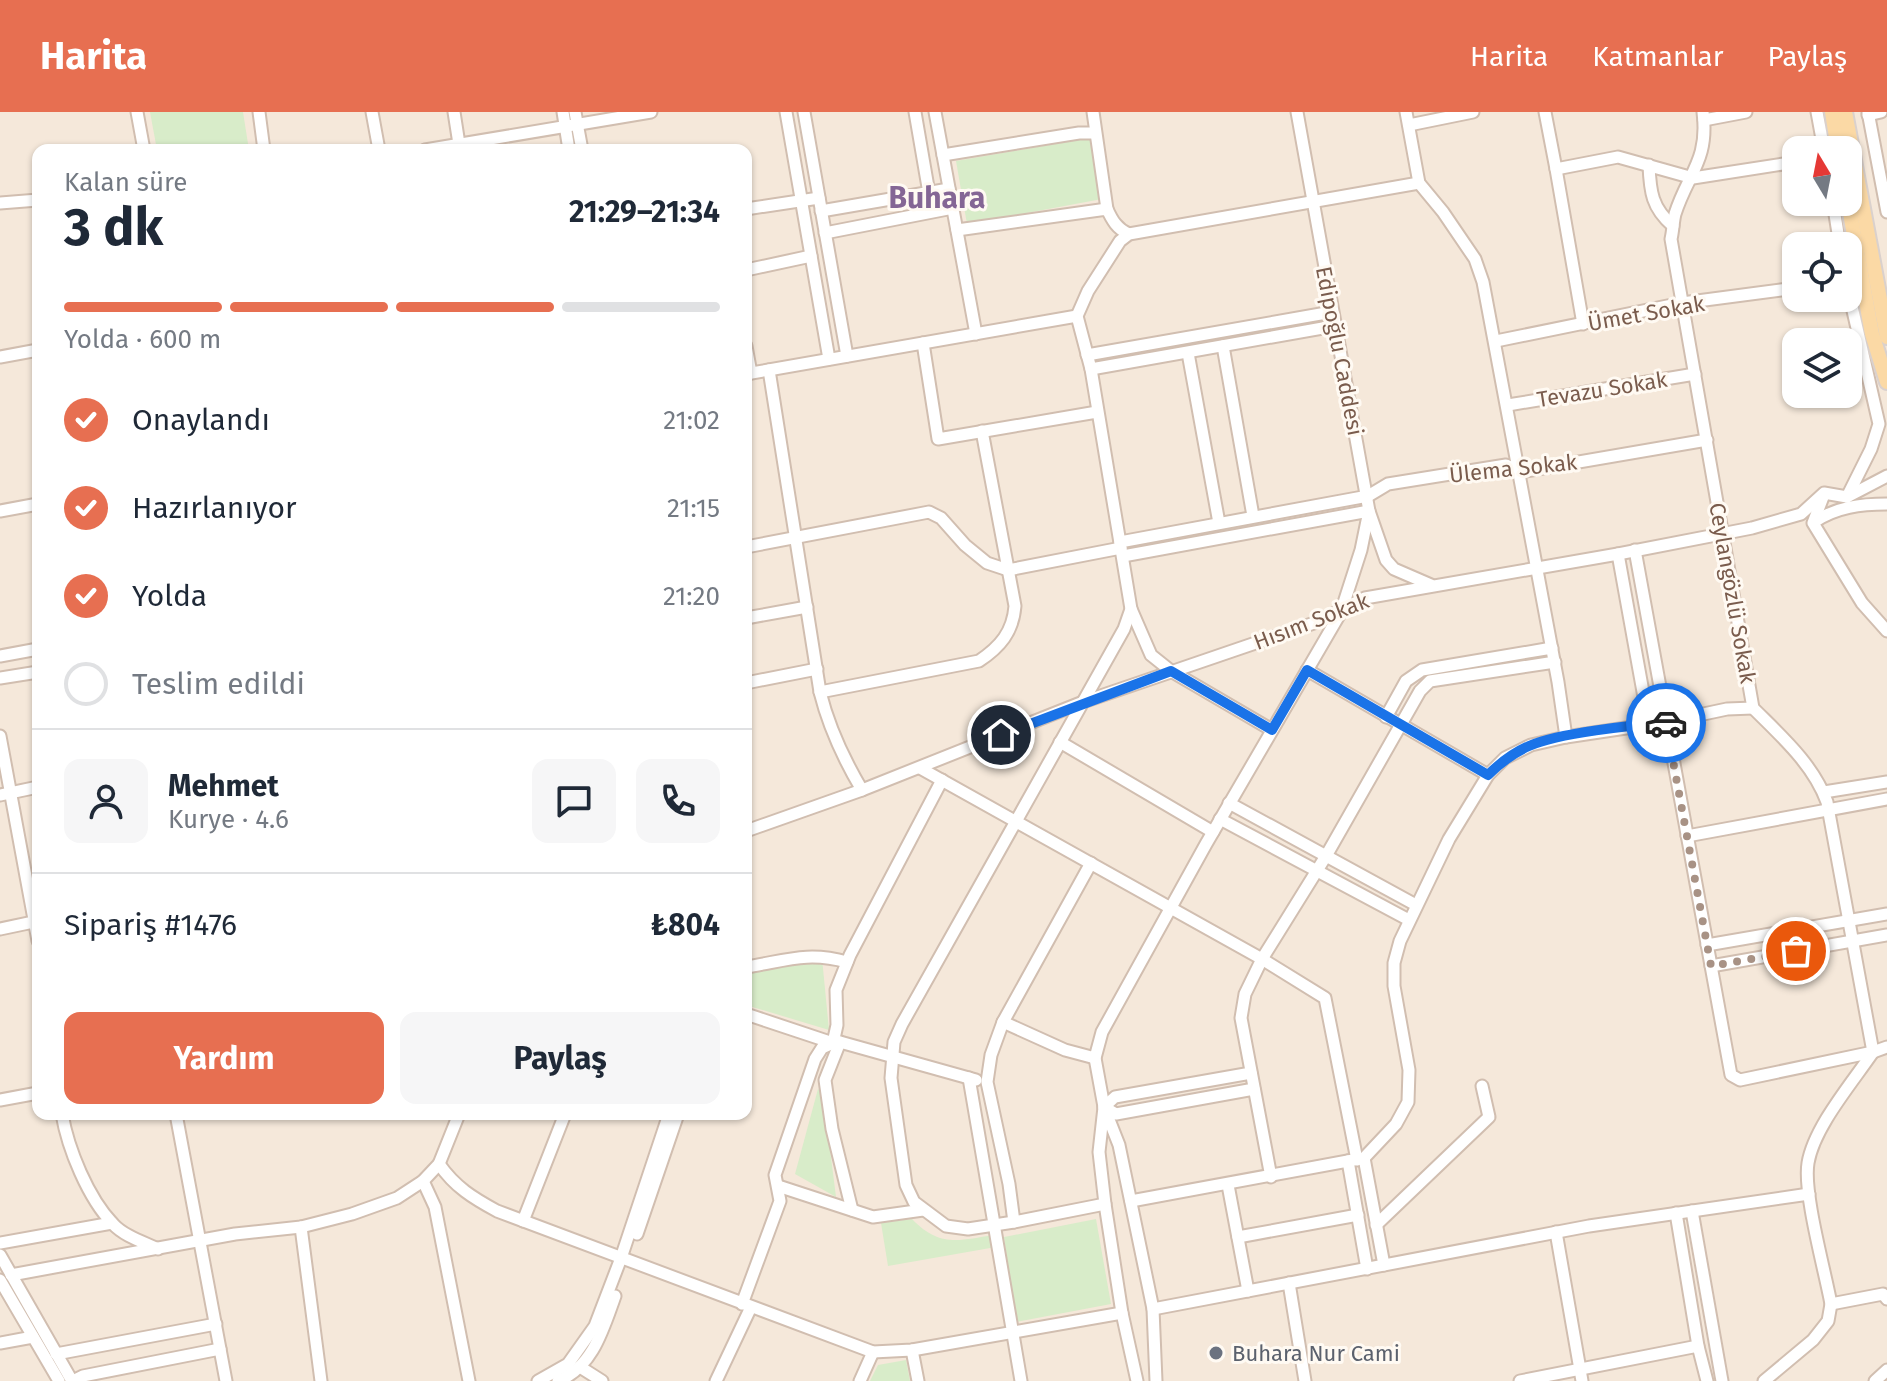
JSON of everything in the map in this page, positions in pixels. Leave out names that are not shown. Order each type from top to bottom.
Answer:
[{"type":"main road","points":[[1832,112],[1836,136]]},
{"type":"main road","points":[[1845,112],[1887,337]]},
{"type":"main road","points":[[1851,216],[1872,334],[1887,382]]},
{"type":"street","points":[[137,112],[143,144]]},
{"type":"street","points":[[259,112],[263,144]]},
{"type":"street","points":[[372,112],[378,144]]},
{"type":"street","points":[[454,112],[463,144]]},
{"type":"street","points":[[563,112],[573,121],[580,144]]},
{"type":"street","points":[[473,144],[573,121],[651,112]]},
{"type":"street","points":[[786,112],[829,359]]},
{"type":"street","points":[[804,112],[847,356]]},
{"type":"street","points":[[915,112],[929,193]]},
{"type":"street","points":[[935,112],[976,334]]},
{"type":"street","points":[[1093,112],[1107,209],[1112,221],[1129,234]]},
{"type":"street","name":"Edipoğlu Caddesi","points":[[1095,1058],[1102,1032],[1229,803],[1341,612],[1369,511],[1297,112]]},
{"type":"street","points":[[1406,112],[1419,183],[1475,259],[1483,282],[1555,662],[1566,737]]},
{"type":"street","points":[[1409,125],[1473,112]]},
{"type":"street","points":[[1545,112],[1583,324]]},
{"type":"street","points":[[1703,116],[1746,112]]},
{"type":"street","points":[[1817,112],[1821,136]]},
{"type":"street","points":[[1872,113],[1887,212]]},
{"type":"street","name":"Ceylangözlü Sokak","points":[[1703,116],[1706,133],[1693,178],[1676,213],[1671,239],[1753,708],[1787,742],[1824,792],[1873,1052]]},
{"type":"street","points":[[570,144],[573,121]]},
{"type":"street","points":[[943,155],[1094,133]]},
{"type":"street","points":[[1556,169],[1618,157],[1693,178],[1782,164]]},
{"type":"street","points":[[1649,165],[1653,204],[1673,226]]},
{"type":"street","points":[[1272,730],[1171,671],[1151,655],[1131,609],[1091,369],[1077,316],[1088,291],[1120,241],[1129,234],[1419,183]]},
{"type":"street","points":[[821,211],[949,189]]},
{"type":"street","points":[[752,208],[819,198]]},
{"type":"street","points":[[0,203],[32,200]]},
{"type":"street","points":[[825,233],[953,208]]},
{"type":"street","points":[[957,230],[1107,209]]},
{"type":"street","points":[[752,269],[811,256]]},
{"type":"street","name":"Ümet Sokak","points":[[1496,341],[1682,303],[1782,290]]},
{"type":"street","points":[[1087,355],[1332,312]]},
{"type":"street","points":[[1847,497],[1871,449],[1879,424],[1853,312]]},
{"type":"street","points":[[752,373],[1077,316]]},
{"type":"street","points":[[1091,369],[1334,326]]},
{"type":"street","points":[[923,343],[938,439],[1097,412]]},
{"type":"street","points":[[1223,346],[1253,516]]},
{"type":"street","points":[[0,357],[32,351]]},
{"type":"street","points":[[1188,353],[1219,523]]},
{"type":"street","points":[[769,370],[820,692],[828,725],[844,761],[862,790]]},
{"type":"street","name":"Tevazu Sokak","points":[[1508,405],[1695,374]]},
{"type":"street","points":[[820,692],[979,661],[997,649],[1014,622],[1015,606],[982,431]]},
{"type":"street","name":"Ülema Sokak","points":[[1122,549],[1219,523],[1368,496],[1388,484],[1506,465],[1520,472],[1707,440]]},
{"type":"street","points":[[1813,523],[1824,493],[1847,497],[1887,476]]},
{"type":"street","name":"Hısım Sokak","points":[[752,829],[920,768],[1083,702],[1341,612],[1365,598],[1724,533],[1801,514],[1824,493]]},
{"type":"street","points":[[1813,523],[1826,514],[1862,504],[1887,504]]},
{"type":"street","points":[[0,511],[32,505]]},
{"type":"street","points":[[752,546],[929,512],[941,518],[965,545],[987,563],[1008,570],[1369,511],[1386,560],[1394,569],[1431,585]]},
{"type":"street","points":[[1813,523],[1862,603],[1887,631]]},
{"type":"street","points":[[1635,550],[1730,1071],[1734,1079],[1887,1047]]},
{"type":"street","points":[[1618,554],[1649,725]]},
{"type":"street","points":[[752,617],[807,607]]},
{"type":"street","points":[[1105,1204],[995,1226],[968,1229],[946,1226],[914,1202],[906,1185],[891,1078],[894,1042],[902,1024],[1124,629],[1131,609]]},
{"type":"street","points":[[1386,717],[1406,681],[1422,670],[1552,648]]},
{"type":"street","points":[[0,656],[32,650]]},
{"type":"street","points":[[1271,1177],[1241,1018],[1245,994],[1262,959],[1326,856],[1420,691],[1430,681],[1555,662]]},
{"type":"street","points":[[752,682],[817,669]]},
{"type":"street","points":[[1307,670],[1488,775]]},
{"type":"street","points":[[0,678],[32,673]]},
{"type":"street","points":[[1131,1201],[1356,1160],[1396,1124],[1408,1102],[1409,1070],[1394,986],[1394,963],[1409,920],[1449,839],[1488,775],[1505,758],[1531,745],[1566,737],[1727,709],[1753,708]]},
{"type":"street","points":[[0,736],[6,793],[32,886]]},
{"type":"street","points":[[1060,742],[1213,832]]},
{"type":"street","points":[[920,768],[1262,959],[1325,998],[1356,1160],[1376,1225],[1384,1265]]},
{"type":"street","points":[[852,1210],[832,1129],[825,1080],[836,1042],[836,990],[847,962],[942,780]]},
{"type":"street","points":[[1824,792],[1887,782]]},
{"type":"street","points":[[6,793],[32,788]]},
{"type":"street","points":[[1687,836],[1887,799]]},
{"type":"street","points":[[1229,803],[1416,905]]},
{"type":"street","points":[[1220,819],[1409,920]]},
{"type":"street","points":[[1014,1222],[987,1082],[991,1055],[1003,1022],[1091,863]]},
{"type":"street","points":[[1707,945],[1887,914]]},
{"type":"street","points":[[0,929],[32,922]]},
{"type":"street","points":[[1711,966],[1887,935]]},
{"type":"street","points":[[752,966],[795,956],[826,956],[847,962]]},
{"type":"street","points":[[752,1016],[892,1058],[987,1082]]},
{"type":"street","points":[[1003,1022],[1065,1050],[1095,1058],[1104,1107],[1119,1145],[1153,1309],[1156,1381]]},
{"type":"street","points":[[716,1381],[746,1306],[780,1201],[775,1175],[815,1059],[822,1048],[836,1042]]},
{"type":"street","points":[[1764,1381],[1813,1340],[1828,1321],[1831,1304],[1809,1194],[1808,1164],[1819,1134],[1873,1052]]},
{"type":"street","points":[[1137,1381],[1122,1313],[1105,1204],[1099,1152],[1104,1107],[1115,1097],[1251,1073]]},
{"type":"street","points":[[969,1078],[1021,1381]]},
{"type":"street","points":[[1376,1225],[1489,1117],[1482,1086]]},
{"type":"street","points":[[1104,1107],[1116,1114],[1254,1089]]},
{"type":"street","points":[[0,1100],[32,1094]]},
{"type":"street","points":[[63,1120],[66,1138],[84,1179],[112,1223],[158,1249]]},
{"type":"street","points":[[177,1120],[226,1381]]},
{"type":"street","points":[[6,1277],[235,1234],[301,1227],[352,1214],[397,1198],[423,1181],[439,1164],[457,1120]]},
{"type":"street","points":[[523,1221],[563,1120]]},
{"type":"street","points":[[558,1381],[576,1374],[599,1342],[667,1120]]},
{"type":"street","points":[[538,1381],[568,1364],[589,1337],[624,1260],[676,1120]]},
{"type":"street","points":[[1356,1160],[1358,1215],[1367,1269]]},
{"type":"street","points":[[439,1164],[467,1195],[523,1221],[873,1352],[912,1350],[1122,1313]]},
{"type":"street","points":[[423,1181],[435,1207],[469,1381]]},
{"type":"street","points":[[1228,1185],[1248,1291]]},
{"type":"street","points":[[778,1186],[873,1217],[923,1210]]},
{"type":"street","points":[[1153,1309],[1556,1232],[1809,1194]]},
{"type":"street","points":[[1692,1211],[1722,1381]]},
{"type":"street","points":[[1676,1213],[1698,1346],[1707,1381]]},
{"type":"street","points":[[1238,1237],[1358,1215]]},
{"type":"street","points":[[0,1243],[112,1223]]},
{"type":"street","points":[[301,1227],[321,1381]]},
{"type":"street","points":[[1556,1232],[1581,1376]]},
{"type":"street","points":[[0,1255],[6,1277],[33,1337],[59,1381]]},
{"type":"street","points":[[6,1277],[72,1381],[83,1376],[220,1349]]},
{"type":"street","points":[[1289,1283],[1305,1381]]},
{"type":"street","points":[[1831,1304],[1883,1294],[1887,1299]]},
{"type":"street","points":[[56,1354],[216,1324]]},
{"type":"street","points":[[0,1343],[33,1337]]},
{"type":"street","points":[[1520,1381],[1581,1376],[1698,1346]]},
{"type":"street","points":[[912,1350],[918,1381]]},
{"type":"street","points":[[860,1381],[873,1352]]},
{"type":"street","points":[[1875,1381],[1887,1370]]},
{"type":"street","points":[[576,1374],[602,1381]]},
{"type":"shaded area","points":[[0,112],[1887,112],[1887,1381],[0,1381]]},
{"type":"green space","points":[[150,112],[243,112],[248,144],[156,144]]},
{"type":"green space","points":[[1090,138],[1102,199],[967,224],[956,161]]},
{"type":"green space","points":[[822,958],[829,1030],[752,1007],[752,969]]},
{"type":"green space","points":[[818,1089],[823,1094],[836,1197],[795,1174]]},
{"type":"green space","points":[[912,1219],[931,1234],[950,1240],[993,1235],[996,1247],[888,1266],[881,1223]]},
{"type":"green space","points":[[1096,1219],[1111,1304],[1016,1322],[1004,1237]]},
{"type":"green space","points":[[906,1360],[910,1381],[870,1381],[878,1365]]},
{"type":"way so far","points":[[1666,723],[1711,966],[1796,951]]},
{"type":"place","name":"Buhara Nur Cami","points":[[1216,1353]]},
{"type":"district","name":"Buhara","points":[[937,198]]},
{"type":"route","points":[[1001,735],[1171,671],[1272,730],[1307,670],[1488,775],[1505,758],[1531,745],[1666,723]]}]
